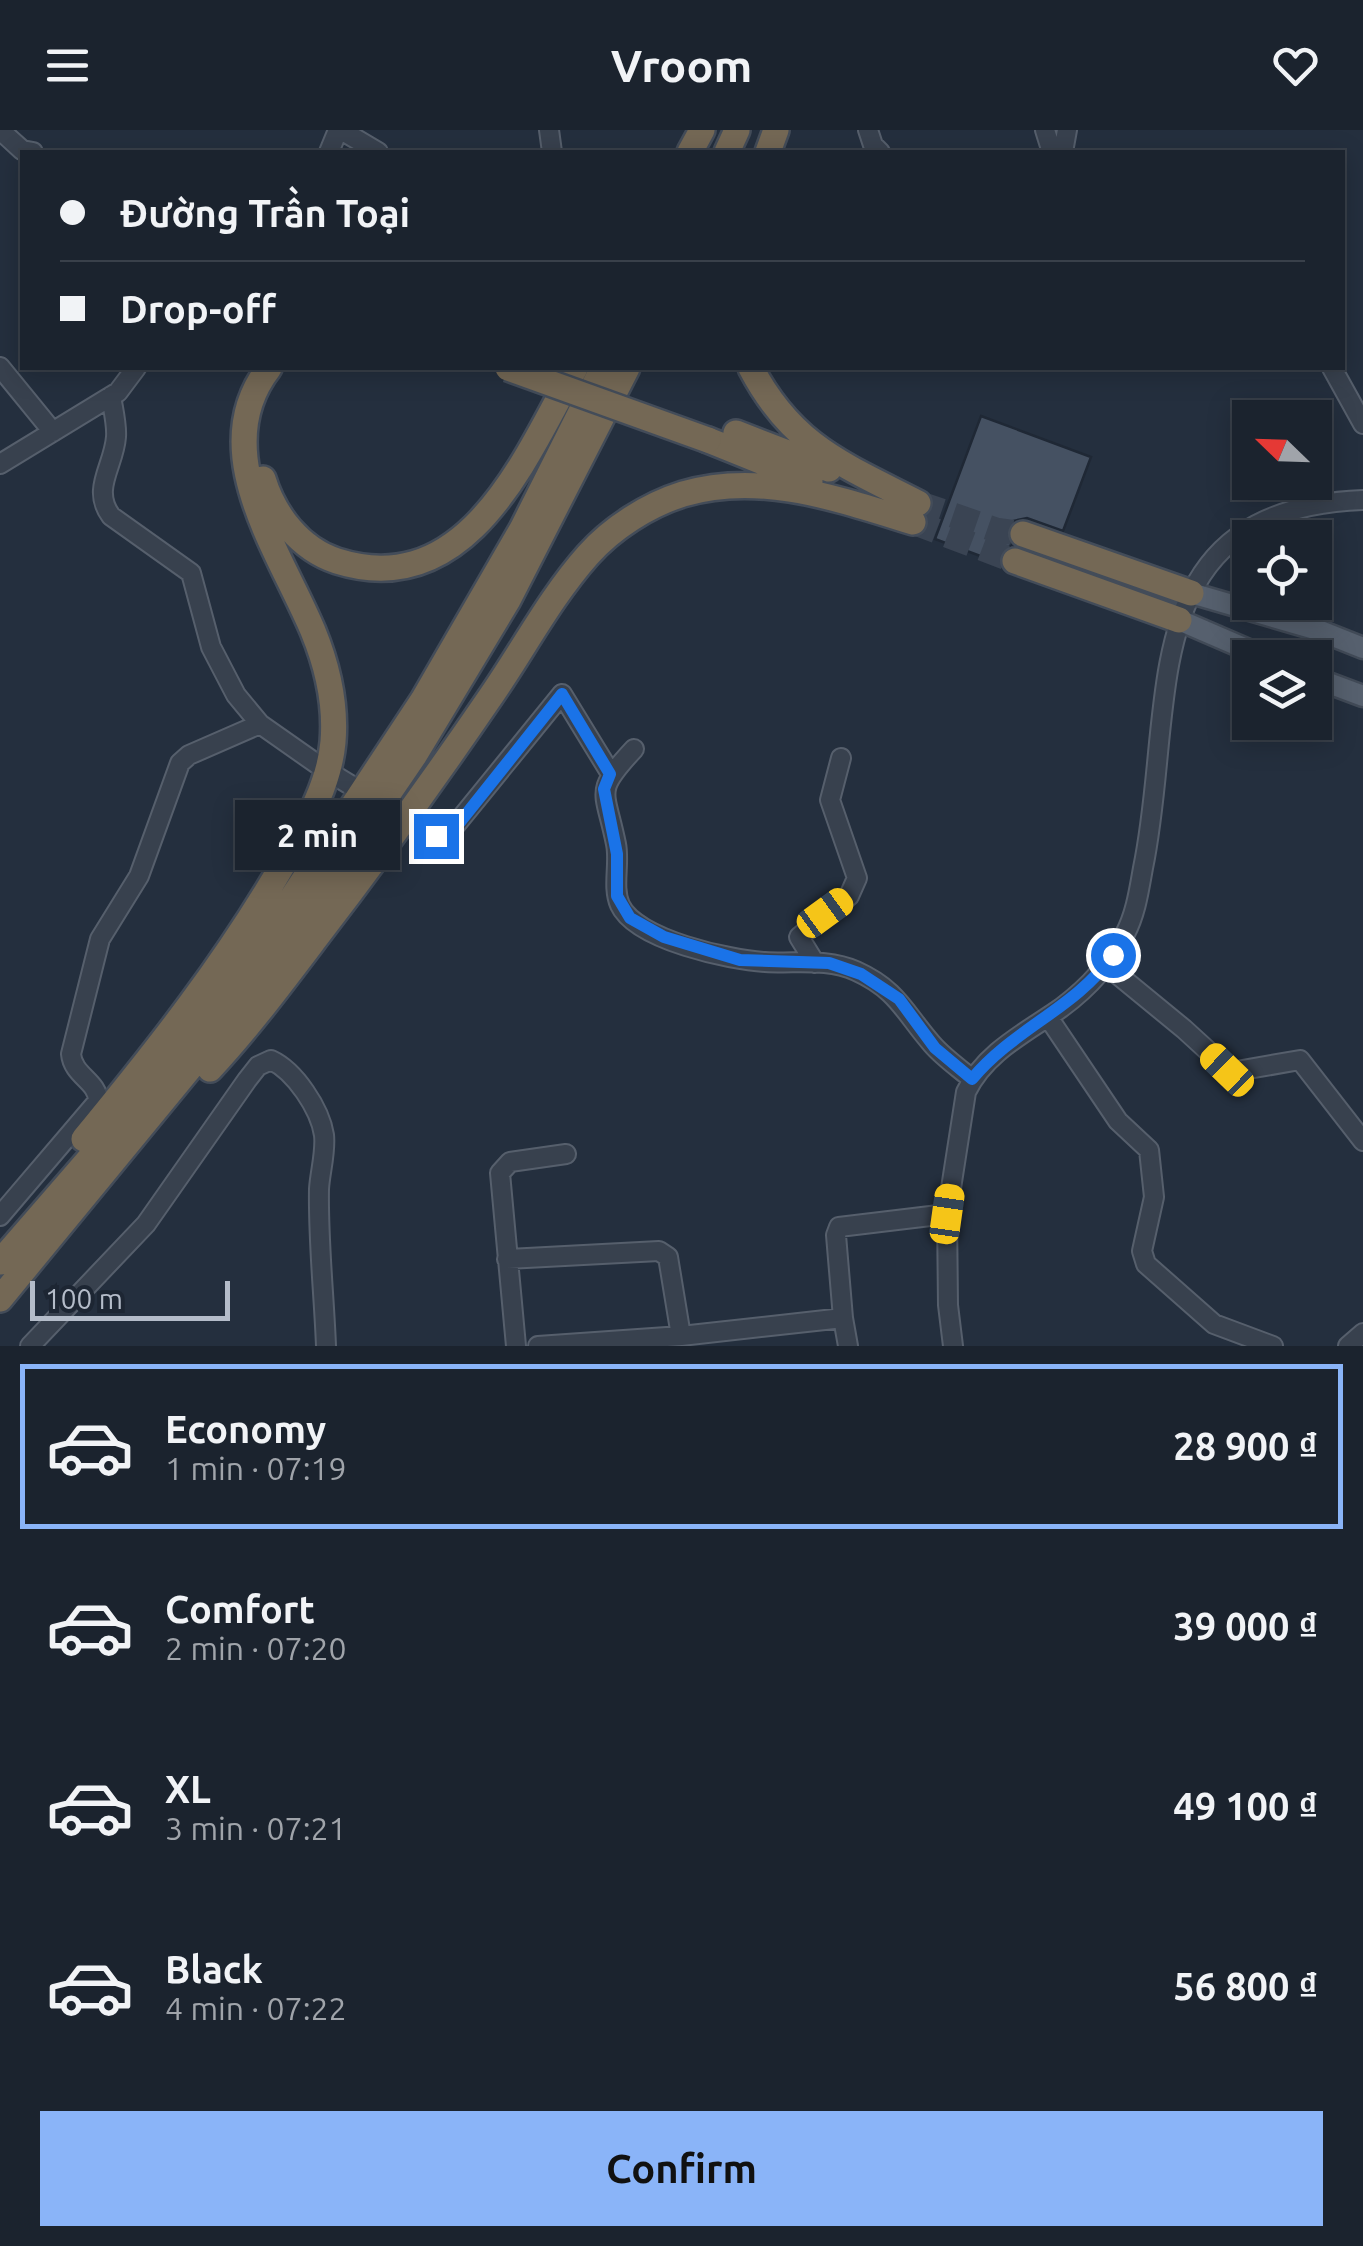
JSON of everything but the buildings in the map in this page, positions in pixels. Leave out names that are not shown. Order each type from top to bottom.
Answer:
[{"type":"highway","points":[[1,1261],[76,1149],[217,972],[302,832],[328,769],[334,740],[333,716],[322,659],[314,633],[254,504],[246,468],[245,425],[252,396],[268,370]]},
{"type":"highway","points":[[287,370],[267,401],[260,426],[260,466],[269,497],[305,544],[329,558],[360,568],[393,569],[421,563],[447,550],[486,514],[527,455],[574,370]]},
{"type":"highway","points":[[514,370],[711,432]]},
{"type":"highway","points":[[557,370],[915,512]]},
{"type":"highway","points":[[1,1261],[156,1082],[252,959],[441,670],[522,529],[602,370]]},
{"type":"highway","points":[[0,1299],[258,985],[414,756],[515,588],[625,370]]},
{"type":"highway","points":[[752,370],[778,413],[797,434],[915,512]]},
{"type":"highway","points":[[117,1160],[197,1083],[250,1024],[432,782],[556,596],[603,540],[641,513],[679,496],[751,484],[915,512]]},
{"type":"highway","points":[[1024,534],[1190,592]]},
{"type":"highway","points":[[1016,561],[1179,620]]},
{"type":"main road","points":[[1190,592],[1318,630],[1363,648]]},
{"type":"main road","points":[[1179,620],[1232,643]]},
{"type":"main road","points":[[1332,684],[1363,696]]},
{"type":"street","points":[[0,130],[22,150]]},
{"type":"street","points":[[340,130],[375,150]]},
{"type":"street","points":[[1045,130],[1050,146],[1059,150]]},
{"type":"street","points":[[0,367],[53,432]]},
{"type":"street","points":[[0,464],[111,396],[135,370]]},
{"type":"street","points":[[1333,370],[1363,424]]},
{"type":"street","points":[[111,396],[116,441],[101,490],[104,507],[191,573],[205,628],[222,672],[236,695],[260,724],[317,764]]},
{"type":"street","points":[[953,1346],[948,1305],[947,1214],[962,1107],[972,1079],[997,1053],[1079,994],[1106,966],[1126,932],[1138,896],[1149,839],[1167,668],[1190,592],[1225,545],[1260,522],[1296,508],[1363,500]]},
{"type":"street","points":[[414,826],[436,836],[450,833],[562,694],[610,774]]},
{"type":"street","points":[[0,1216],[98,1101],[95,1088],[77,1072],[71,1054],[100,939],[139,876],[180,763],[260,724]]},
{"type":"street","points":[[634,749],[610,774],[604,789],[617,854],[617,896],[630,918],[664,937],[740,960],[816,963],[851,969],[887,989],[906,1007],[935,1048],[972,1079]]},
{"type":"street","points":[[816,963],[799,937],[849,896],[857,878],[830,800],[841,758]]},
{"type":"street","points":[[334,775],[352,786]]},
{"type":"street","points":[[1106,966],[1231,1072],[1300,1060],[1363,1141]]},
{"type":"street","points":[[1048,1017],[1112,1113],[1148,1150],[1154,1197],[1142,1250],[1146,1264],[1224,1331],[1273,1346]]},
{"type":"street","points":[[30,1346],[146,1224],[247,1080],[258,1066],[271,1060],[280,1064],[308,1097],[324,1134],[319,1190],[326,1346]]},
{"type":"street","points":[[516,1346],[499,1188],[503,1166],[566,1154]]},
{"type":"street","points":[[848,1346],[836,1235],[839,1227],[947,1214]]},
{"type":"street","points":[[508,1258],[659,1251],[668,1257],[681,1336]]},
{"type":"street","points":[[538,1346],[681,1336],[843,1318]]},
{"type":"street","points":[[1348,1346],[1363,1334]]},
{"type":"tunnel","points":[[918,503],[996,530],[1023,534]]},
{"type":"tunnel","points":[[913,522],[1015,561]]},
{"type":"route","points":[[436,836],[450,833],[460,822],[562,694],[610,774],[604,789],[617,854],[617,896],[623,911],[640,926],[740,960],[829,963],[851,969],[899,999],[935,1048],[972,1079],[1015,1038],[1079,994],[1113,955]]}]
